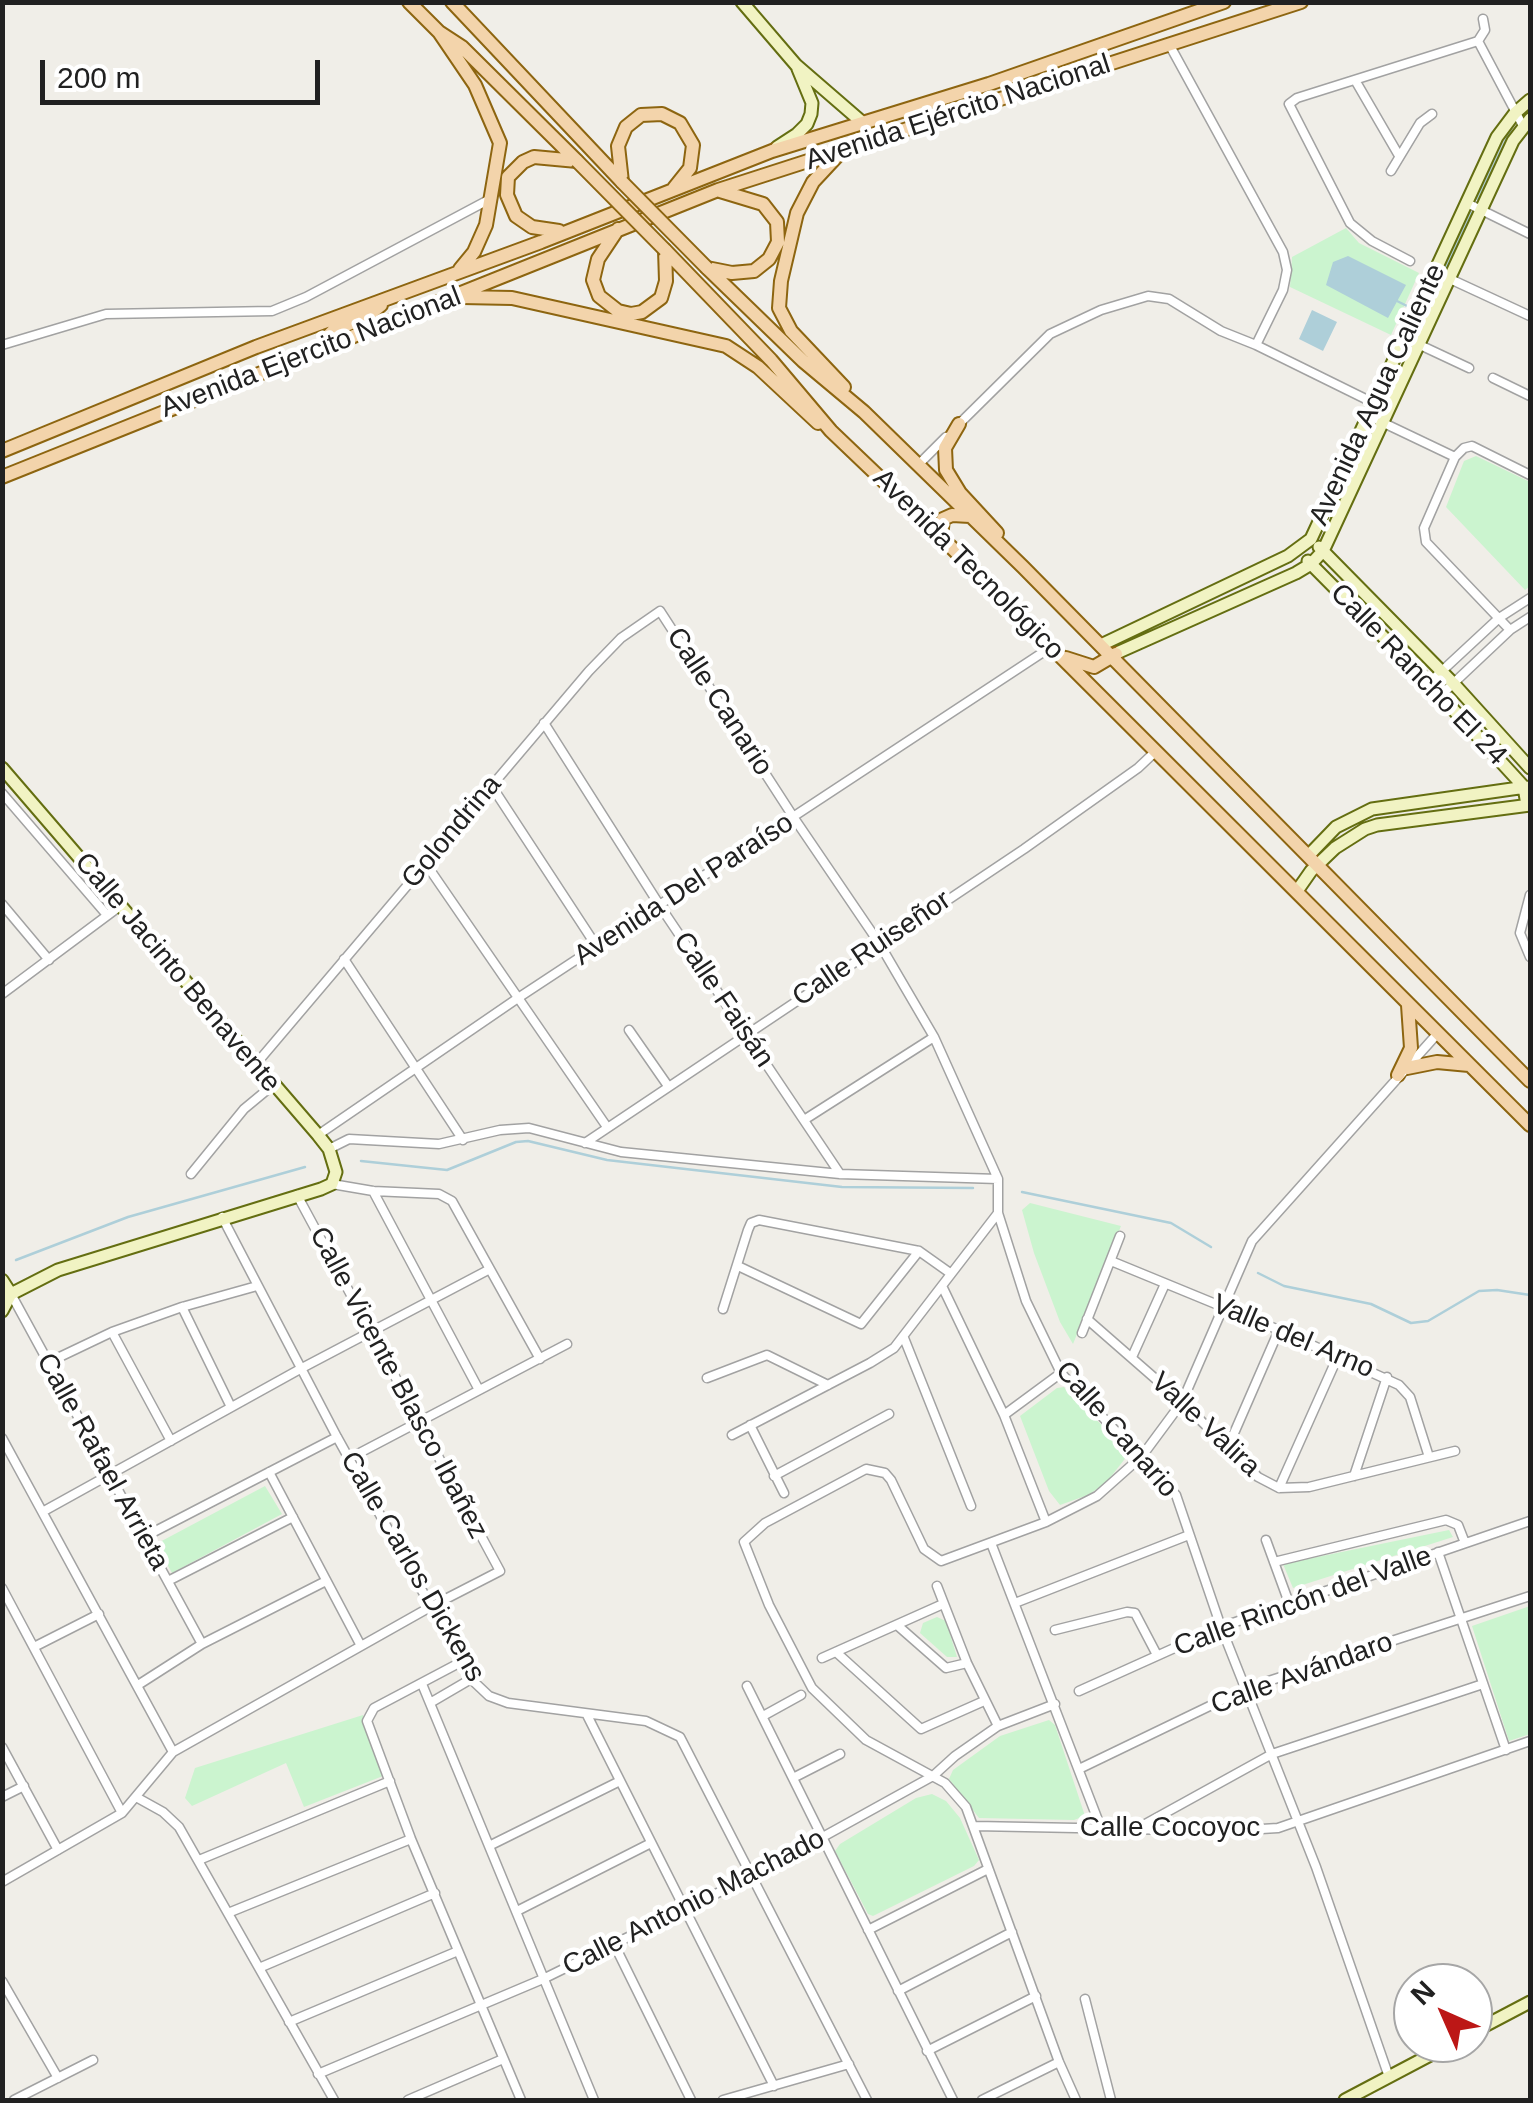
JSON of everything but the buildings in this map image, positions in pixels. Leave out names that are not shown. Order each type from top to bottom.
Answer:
[{"type":"main road","name":"Avenida Tecnológico","points":[[408,2],[439,32],[462,47],[577,161],[770,360],[830,431],[1530,1125]]},
{"type":"main road","name":"Avenida Tecnológico","points":[[452,2],[708,268],[864,412],[1101,645],[1116,655],[1530,1081]]},
{"type":"main road","name":"Avenida Ejército Nacional","points":[[567,232],[772,151],[989,84],[1224,2]]},
{"type":"main road","name":"Avenida Ejército Nacional","points":[[618,229],[718,190],[1300,2]]},
{"type":"main road","points":[[439,32],[474,86],[499,135],[500,151],[480,240],[454,274]]},
{"type":"main road","points":[[622,182],[618,146],[626,127],[641,115],[662,114],[680,123],[693,145],[690,168],[673,190]]},
{"type":"main road","points":[[843,150],[813,182],[797,212],[779,308],[792,332],[864,412]]},
{"type":"main road","points":[[567,232],[541,230],[523,222],[510,206],[506,187],[514,170],[534,157],[577,161]]},
{"type":"main road","points":[[708,268],[732,273],[754,271],[769,260],[778,242],[776,222],[762,204],[718,190]]},
{"type":"main road","points":[[618,229],[598,259],[593,280],[599,296],[618,311],[635,314],[661,298],[666,281],[665,250]]},
{"type":"main road","name":"Avenida Ejercito Nacional","points":[[2,477],[618,229]]},
{"type":"main road","name":"Avenida Ejercito Nacional","points":[[2,451],[256,347],[567,232]]},
{"type":"main road","points":[[454,297],[512,298],[726,346],[758,367],[808,416],[830,431]]},
{"type":"main road","points":[[326,348],[330,333],[370,314],[386,299]]},
{"type":"main road","points":[[958,424],[945,448],[946,470],[1022,567]]},
{"type":"main road","points":[[941,537],[943,519],[970,516]]},
{"type":"main road","points":[[1055,651],[1094,667],[1116,655]]},
{"type":"main road","points":[[1403,1072],[1410,1048],[1408,1003]]},
{"type":"main road","points":[[1403,1072],[1437,1062],[1470,1065]]},
{"type":"street","points":[[742,2],[796,65],[863,123]]},
{"type":"street","points":[[1410,260],[1372,241],[1350,223],[1288,106],[1298,98],[1478,41],[1485,30],[1483,18]]},
{"type":"street","points":[[1478,41],[1515,113],[1527,123]]},
{"type":"street","points":[[1169,44],[1284,252],[1287,270],[1283,290],[1256,344]]},
{"type":"street","points":[[772,151],[797,134],[810,114],[812,103],[796,65]]},
{"type":"street","points":[[1355,80],[1398,154]]},
{"type":"street","name":"Avenida Agua Caliente","points":[[1101,645],[1298,550],[1311,539],[1497,137],[1530,100]]},
{"type":"street","points":[[1391,172],[1398,154],[1420,123],[1432,114]]},
{"type":"street","name":"Avenida Agua Caliente","points":[[1116,655],[1311,564],[1323,551],[1513,141],[1527,123]]},
{"type":"street","points":[[2,345],[106,314],[272,311],[306,297],[492,198]]},
{"type":"street","points":[[1467,203],[1530,234]]},
{"type":"street","points":[[1435,272],[1530,316]]},
{"type":"street","points":[[918,466],[1050,334],[1125,302],[1160,296],[1221,331],[1256,344],[1371,410],[1382,423],[1455,457]]},
{"type":"street","points":[[1405,338],[1469,368]]},
{"type":"street","points":[[1493,378],[1530,396]]},
{"type":"street","points":[[1371,410],[1388,410]]},
{"type":"street","points":[[1510,630],[1424,537],[1424,528],[1460,450],[1472,446],[1530,475]]},
{"type":"street","name":"Calle Rancho El 24","points":[[1311,539],[1454,683],[1530,768]]},
{"type":"street","name":"Calle Rancho El 24","points":[[1298,550],[1527,787],[1529,805]]},
{"type":"street","points":[[1210,592],[1217,607]]},
{"type":"street","points":[[1430,683],[1499,618],[1530,598]]},
{"type":"street","name":"Golondrina","points":[[255,1065],[606,653],[660,611]]},
{"type":"street","name":"Calle Canario","points":[[660,611],[879,943],[934,1037],[998,1179],[998,1212],[1026,1301],[1061,1374],[1176,1495],[1221,1627],[1300,1823],[1389,2077]]},
{"type":"street","points":[[1441,695],[1510,630],[1530,618]]},
{"type":"street","name":"Avenida Del Paraíso","points":[[318,1135],[518,998],[1055,651]]},
{"type":"street","name":"Calle Faisán","points":[[544,723],[744,1034],[840,1174]]},
{"type":"street","name":"Calle Ruiseñor","points":[[585,1142],[1040,838],[1156,751]]},
{"type":"street","name":"Calle Jacinto Benavente","points":[[2,768],[329,1150]]},
{"type":"street","points":[[491,786],[597,947]]},
{"type":"street","points":[[1297,891],[1336,827],[1372,810],[1527,787]]},
{"type":"street","points":[[2,793],[108,915]]},
{"type":"street","points":[[1313,860],[1377,825],[1529,805]]},
{"type":"street","points":[[426,864],[607,1128]]},
{"type":"street","points":[[1530,895],[1520,933],[1530,957]]},
{"type":"street","points":[[2,904],[48,960]]},
{"type":"street","points":[[2,994],[120,906]]},
{"type":"street","points":[[344,959],[463,1140]]},
{"type":"street","points":[[629,1030],[668,1086]]},
{"type":"street","points":[[1076,2100],[974,1826],[957,1795],[932,1776],[866,1740],[812,1688],[775,1618],[744,1546],[765,1522],[866,1469],[892,1480],[928,1554],[941,1561],[1046,1522],[1097,1496],[1142,1456],[1182,1402],[1252,1240],[1438,1033]]},
{"type":"street","points":[[804,1120],[934,1037]]},
{"type":"street","points":[[190,1174],[244,1109],[273,1085]]},
{"type":"street","points":[[332,1184],[336,1172],[329,1150],[349,1138],[439,1144],[500,1130],[529,1128],[621,1152],[840,1174],[998,1179]]},
{"type":"street","points":[[2,1311],[5,1285],[332,1184],[373,1191],[439,1194],[452,1200],[540,1359]]},
{"type":"street","points":[[373,1191],[479,1390]]},
{"type":"street","name":"Calle Vicente Blasco Ibañez","points":[[297,1195],[500,1571],[432,1606]]},
{"type":"street","points":[[732,1434],[883,1356],[904,1338],[998,1212]]},
{"type":"street","name":"Calle Carlos Dickens","points":[[222,1218],[471,1679],[489,1696],[508,1704],[646,1720],[680,1737],[867,2100]]},
{"type":"street","points":[[723,1309],[751,1223],[758,1220],[920,1251],[950,1273]]},
{"type":"street","points":[[1082,1333],[1120,1236]]},
{"type":"street","points":[[738,1266],[860,1324],[920,1251]]},
{"type":"street","name":"Valle del Arno","points":[[1111,1261],[1400,1384],[1410,1398],[1430,1457]]},
{"type":"street","points":[[44,1512],[302,1368],[490,1269]]},
{"type":"street","points":[[1132,1357],[1164,1284]]},
{"type":"street","name":"Calle Rafael Arrieta","points":[[5,1285],[202,1644]]},
{"type":"street","points":[[47,1364],[112,1332],[257,1286]]},
{"type":"street","points":[[942,1286],[1004,1415],[1046,1522]]},
{"type":"street","points":[[182,1307],[231,1407]]},
{"type":"street","name":"Valle Valira","points":[[1087,1319],[1182,1402],[1258,1477],[1278,1488],[1309,1487],[1454,1451]]},
{"type":"street","points":[[1228,1447],[1279,1330]]},
{"type":"street","points":[[112,1332],[171,1440]]},
{"type":"street","points":[[904,1338],[972,1506]]},
{"type":"street","points":[[350,1458],[567,1344]]},
{"type":"street","points":[[707,1378],[767,1355],[828,1385]]},
{"type":"street","points":[[1278,1488],[1338,1356]]},
{"type":"street","points":[[1004,1415],[1061,1374]]},
{"type":"street","points":[[1354,1476],[1387,1377]]},
{"type":"street","points":[[774,1476],[889,1414]]},
{"type":"street","points":[[750,1425],[784,1493]]},
{"type":"street","points":[[144,1537],[337,1437]]},
{"type":"street","points":[[2,1438],[173,1752]]},
{"type":"street","points":[[269,1472],[361,1646]]},
{"type":"street","points":[[168,1581],[293,1517]]},
{"type":"street","points":[[1274,1562],[1446,1520],[1458,1525],[1465,1543]]},
{"type":"street","name":"Calle Rincón del Valle","points":[[1079,1691],[1221,1627],[1530,1521]]},
{"type":"street","points":[[1014,1603],[1189,1535]]},
{"type":"street","points":[[1266,1540],[1289,1603]]},
{"type":"street","points":[[991,1544],[1101,1828]]},
{"type":"street","points":[[1438,1552],[1506,1750]]},
{"type":"street","points":[[138,1685],[202,1644],[326,1581]]},
{"type":"street","points":[[937,1586],[998,1726]]},
{"type":"street","points":[[2,1588],[122,1813]]},
{"type":"street","name":"Calle Avándaro","points":[[1079,1769],[1247,1688],[1530,1596]]},
{"type":"street","points":[[822,1658],[943,1604]]},
{"type":"street","points":[[2,1882],[122,1813],[173,1752],[432,1606]]},
{"type":"street","points":[[1056,1630],[1135,1613],[1157,1655]]},
{"type":"street","points":[[34,1648],[99,1614]]},
{"type":"street","points":[[897,1625],[946,1668],[967,1662]]},
{"type":"street","points":[[836,1652],[923,1733],[984,1701]]},
{"type":"street","points":[[461,1662],[374,1708],[368,1715],[368,1724],[411,1839],[521,2100]]},
{"type":"street","points":[[430,1703],[471,1679]]},
{"type":"street","points":[[422,1684],[594,2100]]},
{"type":"street","points":[[1136,1829],[1272,1754],[1483,1684]]},
{"type":"street","points":[[747,1686],[954,2100]]},
{"type":"street","points":[[763,1716],[802,1695]]},
{"type":"street","name":"Calle Antonio Machado","points":[[318,2074],[482,2006],[754,1875],[932,1776],[998,1726],[1054,1704]]},
{"type":"street","points":[[587,1715],[774,2086]]},
{"type":"street","name":"Calle Cocoyoc","points":[[974,1826],[1260,1830],[1300,1823],[1530,1741]]},
{"type":"street","points":[[2,1747],[58,1850]]},
{"type":"street","points":[[793,1778],[840,1754]]},
{"type":"street","points":[[200,1860],[390,1781]]},
{"type":"street","points":[[490,1846],[620,1781]]},
{"type":"street","points":[[2,1797],[24,1786]]},
{"type":"street","points":[[136,1797],[170,1817],[179,1827],[334,2100]]},
{"type":"street","points":[[228,1912],[411,1839]]},
{"type":"street","points":[[517,1911],[651,1843]]},
{"type":"street","points":[[868,1930],[988,1868]]},
{"type":"street","points":[[259,1968],[435,1893]]},
{"type":"street","points":[[898,1991],[1012,1932]]},
{"type":"street","points":[[614,1944],[691,2100]]},
{"type":"street","points":[[288,2022],[458,1951]]},
{"type":"street","points":[[2,1981],[58,2078]]},
{"type":"street","points":[[927,2051],[1036,1996]]},
{"type":"street","points":[[1085,1999],[1111,2100]]},
{"type":"street","points":[[1493,2021],[1530,2002]]},
{"type":"street","points":[[408,2100],[504,2059]]},
{"type":"street","points":[[14,2100],[92,2060]]},
{"type":"street","points":[[982,2100],[1059,2062]]},
{"type":"street","points":[[1345,2100],[1415,2063]]},
{"type":"street","points":[[723,2100],[849,2064]]},
{"type":"green space","points":[[1346,228],[1359,243],[1419,273],[1391,335],[1290,287],[1292,257]]},
{"type":"green space","points":[[1476,456],[1530,482],[1530,586],[1525,590],[1446,507],[1464,461]]},
{"type":"green space","points":[[1030,1203],[1121,1226],[1073,1344],[1060,1322],[1034,1253],[1022,1210]]},
{"type":"green space","points":[[1064,1387],[1131,1451],[1106,1483],[1088,1495],[1060,1505],[1049,1491],[1020,1416],[1057,1388]]},
{"type":"green space","points":[[265,1486],[282,1514],[172,1573],[156,1544]]},
{"type":"green space","points":[[1449,1530],[1453,1537],[1293,1588],[1283,1564]]},
{"type":"green space","points":[[1530,1606],[1530,1734],[1509,1741],[1472,1626]]},
{"type":"green space","points":[[937,1617],[946,1621],[957,1657],[947,1657],[920,1633],[923,1623]]},
{"type":"green space","points":[[363,1715],[383,1776],[304,1807],[286,1763],[192,1806],[185,1798],[195,1768]]},
{"type":"green space","points":[[1049,1720],[1055,1725],[1085,1816],[1074,1820],[979,1818],[949,1779],[953,1770],[1000,1736]]},
{"type":"green space","points":[[932,1794],[946,1801],[960,1818],[979,1860],[873,1916],[868,1914],[835,1851],[840,1844],[916,1798]]},
{"type":"water","points":[[1348,256],[1406,285],[1388,318],[1326,285],[1333,262]]},
{"type":"water","points":[[1312,310],[1337,322],[1323,351],[1299,339]]},
{"type":"waterway","points":[[1477,199],[1513,125]]},
{"type":"waterway","points":[[1445,269],[1471,213]]},
{"type":"waterway","points":[[1422,313],[1439,283]]},
{"type":"waterway","points":[[1397,301],[1411,308]]},
{"type":"waterway","points":[[361,1161],[447,1170],[516,1142],[528,1141],[607,1160],[842,1187],[973,1188]]},
{"type":"waterway","points":[[16,1260],[128,1217],[305,1167]]},
{"type":"waterway","points":[[1022,1192],[1171,1223],[1211,1247]]},
{"type":"waterway","points":[[1258,1273],[1284,1286],[1371,1304],[1411,1323],[1428,1321],[1479,1291],[1530,1295]]}]
